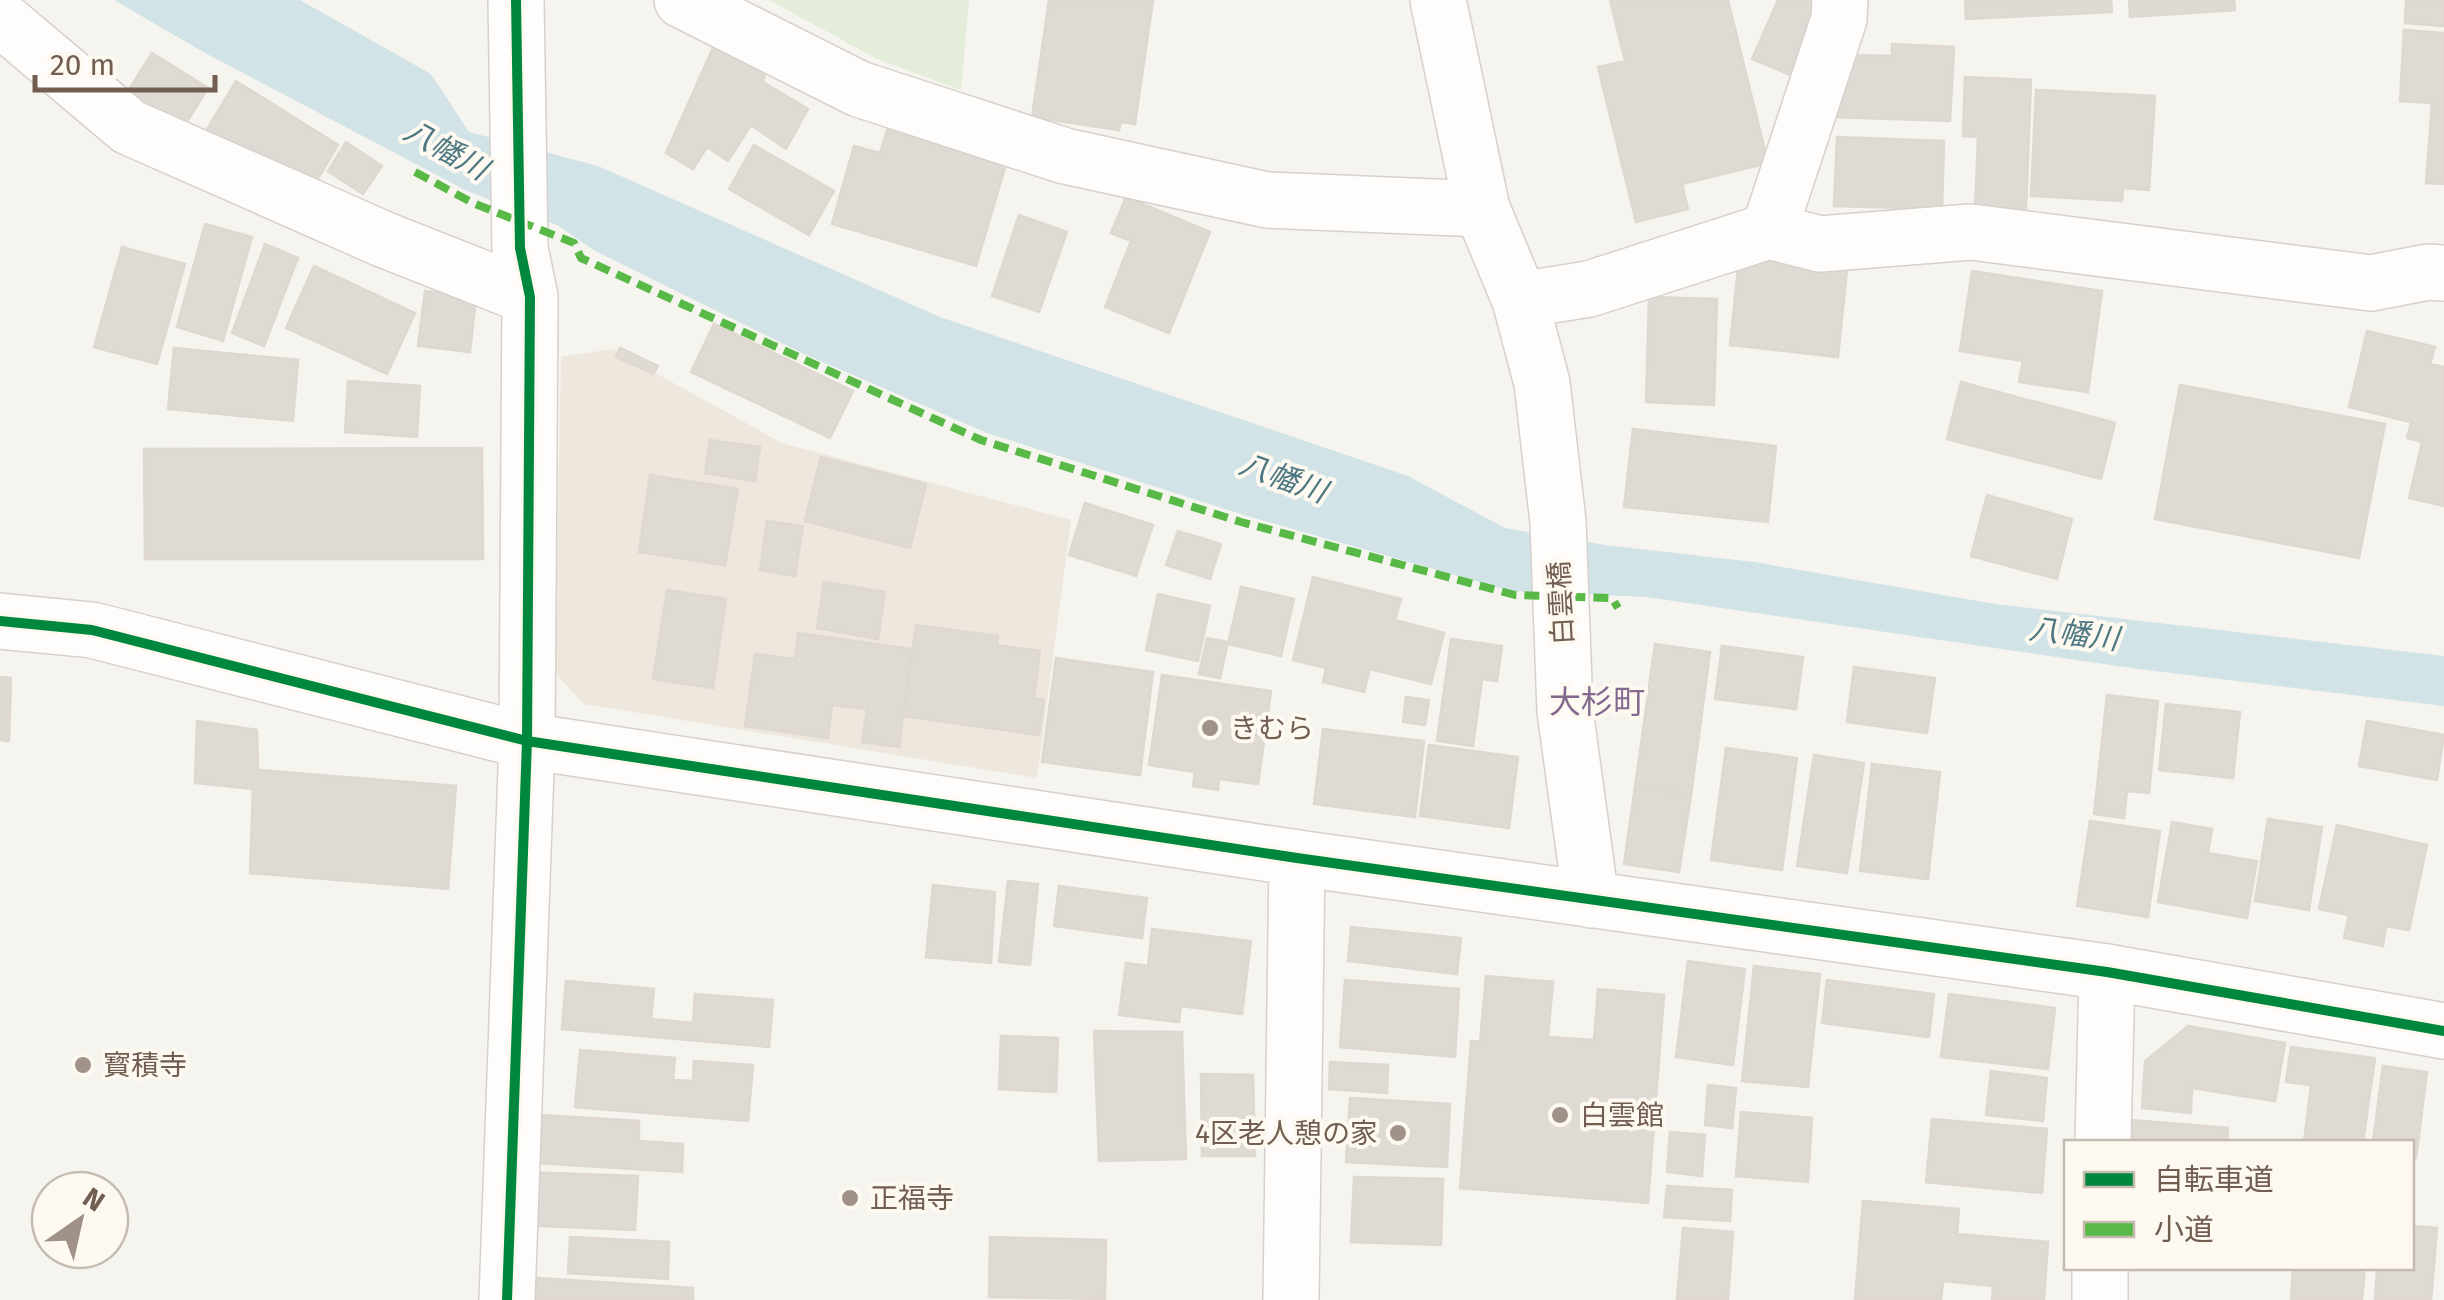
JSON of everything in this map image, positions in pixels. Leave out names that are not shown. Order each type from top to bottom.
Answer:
[{"type":"street","points":[[507,1300],[527,741],[525,273],[516,98],[516,0]]},
{"type":"street","points":[[682,0],[859,89],[1065,156],[1267,200],[1482,209]]},
{"type":"street","name":"白雲橋","points":[[1438,0],[1482,209],[1520,300],[1542,383],[1558,522],[1565,712],[1591,900]]},
{"type":"street","points":[[1768,231],[1839,19],[1840,0]]},
{"type":"street","points":[[0,18],[128,127],[386,240],[525,273]]},
{"type":"street","points":[[1520,300],[1590,289],[1768,231],[1820,244],[1970,232],[2371,283],[2428,272],[2444,273]]},
{"type":"street","points":[[0,621],[92,630],[527,741],[1297,858],[2106,972],[2444,1031]]},
{"type":"street","points":[[1290,1300],[1297,858]]},
{"type":"street","points":[[2103,1140],[2106,972]]},
{"type":"street","points":[[2100,1270],[2100,1300]]},
{"type":"shaded area","points":[[612,349],[782,443],[1071,520],[1037,778],[584,704],[555,673],[561,357]]},
{"type":"green space","points":[[769,0],[969,0],[961,90],[877,59]]},
{"type":"water","name":"八幡川","points":[[114,0],[300,0],[431,74],[469,132],[598,166],[940,317],[1408,476],[1505,528],[1605,545],[1754,562],[1995,604],[2444,656],[2444,706],[2138,669],[1646,597],[1511,591],[1247,516],[987,433],[802,353],[595,251],[557,225],[467,191],[205,53]]},
{"type":"building","points":[[1049,0],[1153,0],[1135,124],[1121,122],[1119,130],[1032,117]]},
{"type":"building","points":[[1610,0],[1728,0],[1768,163],[1682,184],[1688,209],[1636,222],[1598,67],[1625,61]]},
{"type":"building","points":[[1778,0],[1828,0],[1795,77],[1752,59]]},
{"type":"building","points":[[1965,0],[2111,0],[2112,12],[1966,19]]},
{"type":"building","points":[[2129,0],[2234,0],[2235,10],[2130,17]]},
{"type":"building","points":[[2406,0],[2444,0],[2444,26],[2405,23]]},
{"type":"building","points":[[2404,30],[2444,33],[2444,184],[2426,183],[2432,103],[2400,101]]},
{"type":"building","points":[[717,39],[768,62],[763,82],[808,109],[786,149],[751,125],[728,161],[707,147],[693,169],[666,153]]},
{"type":"building","points":[[1892,44],[1954,47],[1950,121],[1833,117],[1855,55],[1892,56]]},
{"type":"building","points":[[152,53],[208,88],[177,138],[122,101]]},
{"type":"building","points":[[1965,77],[2031,80],[2026,209],[1975,207],[1978,137],[1963,136]]},
{"type":"building","points":[[236,81],[338,145],[308,195],[206,131]]},
{"type":"building","points":[[2036,90],[2155,96],[2149,190],[2123,188],[2122,201],[2031,196]]},
{"type":"building","points":[[887,130],[1006,164],[976,266],[832,224],[854,146],[880,153]]},
{"type":"building","points":[[1837,137],[1944,141],[1942,209],[1834,206]]},
{"type":"building","points":[[346,142],[382,166],[363,194],[328,171]]},
{"type":"building","points":[[754,145],[834,191],[809,235],[729,189]]},
{"type":"building","points":[[1126,197],[1210,232],[1169,333],[1105,307],[1131,241],[1111,233]]},
{"type":"building","points":[[1019,215],[1067,232],[1039,312],[992,296]]},
{"type":"building","points":[[205,224],[252,237],[223,341],[177,327]]},
{"type":"building","points":[[265,244],[298,258],[264,346],[232,333]]},
{"type":"building","points":[[122,247],[185,264],[157,364],[94,347]]},
{"type":"building","points":[[1739,259],[1847,270],[1838,357],[1730,345]]},
{"type":"building","points":[[314,266],[415,313],[387,374],[286,328]]},
{"type":"building","points":[[1972,271],[2102,291],[2088,392],[2019,382],[2023,361],[1960,351]]},
{"type":"building","points":[[425,291],[476,297],[470,352],[418,346]]},
{"type":"building","points":[[1649,297],[1717,299],[1714,405],[1646,402]]},
{"type":"building","points":[[714,324],[853,391],[830,438],[691,372]]},
{"type":"building","points":[[2367,331],[2435,347],[2430,364],[2444,367],[2444,506],[2409,498],[2422,442],[2407,438],[2411,422],[2349,407]]},
{"type":"building","points":[[174,348],[298,360],[293,421],[168,409]]},
{"type":"building","points":[[620,348],[658,366],[653,374],[616,357]]},
{"type":"building","points":[[348,381],[420,386],[417,437],[345,432]]},
{"type":"building","points":[[1961,382],[2115,423],[2101,479],[1947,439]]},
{"type":"building","points":[[2180,385],[2385,424],[2359,558],[2155,519]]},
{"type":"building","points":[[1633,429],[1776,446],[1768,522],[1624,507]]},
{"type":"building","points":[[710,440],[760,447],[755,481],[705,473]]},
{"type":"building","points":[[482,448],[483,559],[145,559],[144,449]]},
{"type":"building","points":[[821,457],[926,484],[910,548],[805,521]]},
{"type":"building","points":[[650,475],[738,489],[725,565],[639,552]]},
{"type":"building","points":[[1987,495],[2072,519],[2057,579],[1971,556]]},
{"type":"building","points":[[1085,503],[1153,525],[1136,576],[1069,555]]},
{"type":"building","points":[[767,521],[803,526],[795,576],[760,570]]},
{"type":"building","points":[[1178,531],[1221,544],[1210,579],[1166,565]]},
{"type":"building","points":[[1313,577],[1401,599],[1395,620],[1444,633],[1431,684],[1370,669],[1364,692],[1323,682],[1326,668],[1293,660]]},
{"type":"building","points":[[824,582],[885,592],[878,639],[817,628]]},
{"type":"building","points":[[1241,587],[1294,599],[1281,656],[1228,644]]},
{"type":"building","points":[[667,590],[726,599],[713,688],[653,679]]},
{"type":"building","points":[[1158,594],[1210,606],[1198,661],[1146,650]]},
{"type":"building","points":[[916,625],[998,636],[997,645],[1040,651],[1034,698],[1044,700],[1039,735],[903,716]]},
{"type":"building","points":[[798,633],[912,649],[899,747],[862,742],[867,709],[832,705],[828,738],[745,726],[755,654],[795,659]]},
{"type":"building","points":[[1207,638],[1228,642],[1220,678],[1199,674]]},
{"type":"building","points":[[1451,639],[1502,646],[1497,681],[1482,679],[1473,746],[1437,741]]},
{"type":"building","points":[[1655,644],[1710,652],[1691,795],[1635,787]]},
{"type":"building","points":[[1722,646],[1803,657],[1796,709],[1715,699]]},
{"type":"building","points":[[1056,658],[1153,672],[1140,775],[1042,762]]},
{"type":"building","points":[[1854,667],[1935,678],[1927,733],[1847,722]]},
{"type":"building","name":"きむら","points":[[1162,675],[1271,691],[1258,784],[1219,779],[1218,790],[1193,786],[1195,772],[1149,765]]},
{"type":"building","points":[[0,677],[11,678],[9,741],[0,740]]},
{"type":"building","points":[[2107,695],[2158,701],[2149,793],[2127,791],[2124,818],[2094,814]]},
{"type":"building","points":[[1406,697],[1429,700],[1425,725],[1403,722]]},
{"type":"building","points":[[2166,704],[2240,712],[2233,778],[2159,770]]},
{"type":"building","points":[[197,721],[257,730],[258,770],[456,786],[448,889],[250,873],[253,789],[195,783]]},
{"type":"building","points":[[2367,721],[2444,735],[2437,780],[2359,766]]},
{"type":"building","points":[[1323,729],[1424,741],[1415,817],[1314,804]]},
{"type":"building","points":[[1429,745],[1518,757],[1509,828],[1420,816]]},
{"type":"building","points":[[1726,748],[1797,758],[1782,870],[1711,860]]},
{"type":"building","points":[[1814,755],[1864,763],[1847,873],[1797,866]]},
{"type":"building","points":[[1872,764],[1940,772],[1928,879],[1860,871]]},
{"type":"building","points":[[1635,787],[1691,795],[1679,872],[1624,864]]},
{"type":"building","points":[[2268,819],[2322,827],[2309,910],[2255,901]]},
{"type":"building","points":[[2090,821],[2160,831],[2148,917],[2077,906]]},
{"type":"building","points":[[2172,822],[2212,829],[2208,853],[2257,861],[2247,918],[2158,902]]},
{"type":"building","points":[[2337,825],[2427,845],[2409,930],[2386,926],[2383,946],[2344,938],[2349,915],[2319,909]]},
{"type":"building","points":[[1008,881],[1038,884],[1030,965],[999,962]]},
{"type":"building","points":[[933,885],[995,892],[991,963],[926,957]]},
{"type":"building","points":[[1059,886],[1147,898],[1142,938],[1054,926]]},
{"type":"building","points":[[1351,927],[1461,938],[1457,974],[1348,961]]},
{"type":"building","points":[[1152,929],[1251,941],[1242,1014],[1181,1006],[1179,1022],[1119,1015],[1126,963],[1148,966]]},
{"type":"building","points":[[1688,961],[1745,969],[1733,1065],[1676,1057]]},
{"type":"building","points":[[1754,966],[1820,974],[1808,1087],[1742,1081]]},
{"type":"building","name":"白雲館","points":[[1486,976],[1553,982],[1548,1037],[1594,1040],[1598,989],[1664,995],[1648,1203],[1460,1188],[1471,1041],[1480,1042]]},
{"type":"building","points":[[1345,980],[1459,989],[1455,1057],[1340,1047]]},
{"type":"building","points":[[1827,980],[1934,994],[1929,1037],[1822,1023]]},
{"type":"building","points":[[566,981],[654,989],[651,1019],[693,1023],[695,994],[773,1000],[769,1047],[562,1029]]},
{"type":"building","points":[[1949,994],[2055,1008],[2048,1069],[1941,1057]]},
{"type":"building","points":[[2188,1026],[2285,1043],[2275,1101],[2192,1088],[2191,1113],[2142,1108],[2145,1061]]},
{"type":"building","points":[[1094,1031],[1182,1032],[1186,1159],[1099,1161]]},
{"type":"building","points":[[1001,1036],[1058,1038],[1056,1092],[999,1089]]},
{"type":"building","points":[[2291,1047],[2375,1058],[2363,1140],[2304,1140],[2311,1085],[2286,1082]]},
{"type":"building","points":[[580,1050],[675,1058],[673,1080],[693,1081],[694,1061],[753,1065],[748,1121],[575,1107]]},
{"type":"building","points":[[1330,1062],[1388,1065],[1387,1093],[1329,1089]]},
{"type":"building","points":[[2383,1066],[2427,1072],[2416,1158],[2414,1140],[2373,1140]]},
{"type":"building","points":[[1991,1071],[2047,1078],[2043,1121],[1986,1115]]},
{"type":"building","points":[[1201,1074],[1253,1075],[1255,1156],[1202,1156]]},
{"type":"building","points":[[1708,1085],[1736,1088],[1732,1128],[1705,1125]]},
{"type":"building","name":"4区老人憩の家","points":[[1350,1098],[1450,1104],[1447,1167],[1346,1162]]},
{"type":"building","points":[[1741,1112],[1812,1118],[1808,1182],[1736,1176]]},
{"type":"building","points":[[523,1114],[639,1121],[639,1141],[683,1144],[682,1172],[521,1162]]},
{"type":"building","points":[[1932,1119],[2047,1129],[2042,1193],[1926,1182]]},
{"type":"building","points":[[2131,1120],[2228,1128],[2227,1140],[2130,1140]]},
{"type":"building","points":[[1670,1132],[1705,1135],[1702,1176],[1667,1172]]},
{"type":"building","points":[[521,1172],[638,1176],[635,1230],[519,1225]]},
{"type":"building","points":[[1354,1177],[1443,1179],[1441,1245],[1351,1242]]},
{"type":"building","points":[[1667,1186],[1732,1190],[1730,1221],[1664,1217]]},
{"type":"building","points":[[1863,1201],[1959,1209],[1957,1234],[2048,1242],[2044,1300],[1992,1300],[1993,1286],[1943,1281],[1941,1300],[1855,1300]]},
{"type":"building","points":[[2414,1226],[2437,1228],[2431,1300],[2375,1300],[2377,1270],[2414,1270]]},
{"type":"building","points":[[1683,1228],[1733,1232],[1728,1300],[1677,1300]]},
{"type":"building","points":[[570,1237],[669,1242],[668,1279],[568,1273]]},
{"type":"building","points":[[990,1237],[1106,1240],[1105,1299],[989,1297]]},
{"type":"building","points":[[2293,1270],[2365,1270],[2362,1300],[2291,1300]]},
{"type":"building","points":[[522,1277],[693,1288],[693,1300],[520,1300]]},
{"type":"marked path","points":[[415,172],[473,203],[574,243],[581,258],[981,440],[1241,522],[1515,595],[1612,598],[1618,608]]},
{"type":"cycle path","points":[[507,1300],[527,741],[530,297],[520,248],[516,0]]},
{"type":"cycle path","points":[[0,621],[92,630],[527,741],[1297,858],[2107,972],[2444,1031]]},
{"type":"place","name":"きむら","points":[[1210,728]]},
{"type":"place","name":"寳積寺","points":[[83,1065]]},
{"type":"place","name":"白雲館","points":[[1560,1115]]},
{"type":"place","name":"4区老人憩の家","points":[[1398,1133]]},
{"type":"place","name":"正福寺","points":[[850,1198]]},
{"type":"district","name":"大杉町","points":[[1597,702]]}]
